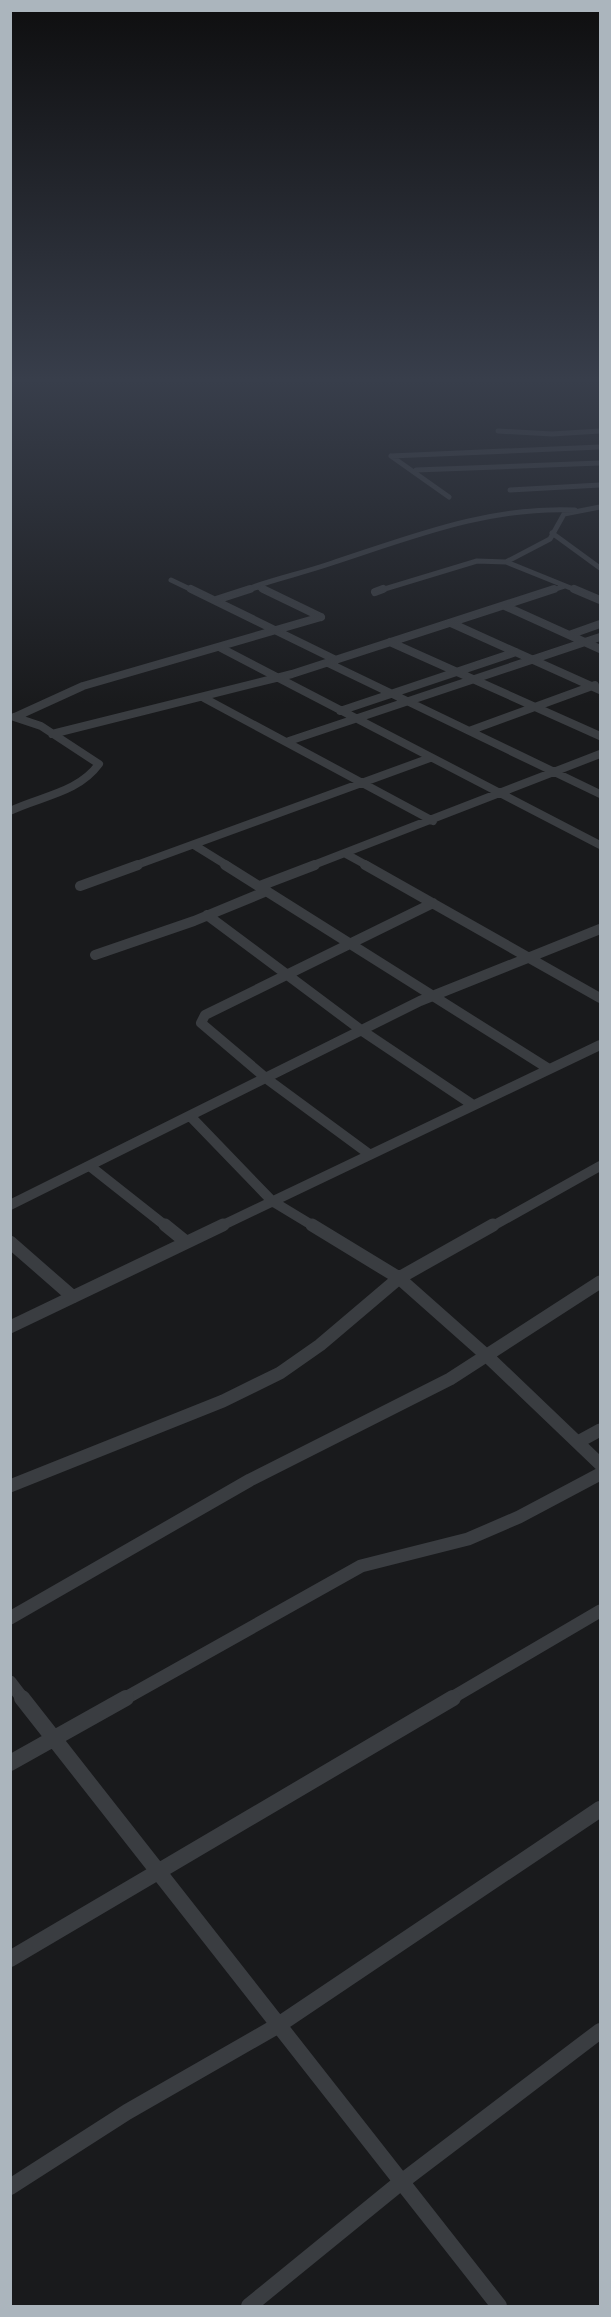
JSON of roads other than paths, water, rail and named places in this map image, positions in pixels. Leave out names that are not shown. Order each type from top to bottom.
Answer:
[{"type":"street","points":[[434,488],[449,497]]},
{"type":"street","points":[[510,490],[544,488]]},
{"type":"street","points":[[216,600],[253,586],[463,523],[522,510],[555,508],[574,510],[600,507]]},
{"type":"street","points":[[506,562],[550,539],[561,516],[574,510]]},
{"type":"street","points":[[552,533],[600,568]]},
{"type":"street","points":[[375,592],[477,561],[506,562],[600,600]]},
{"type":"street","points":[[171,580],[278,630],[392,694],[600,794]]},
{"type":"street","points":[[13,717],[83,686],[221,648],[321,617],[262,588],[253,586]]},
{"type":"street","points":[[52,734],[204,698],[332,662],[565,586]]},
{"type":"street","points":[[505,606],[600,649]]},
{"type":"street","points":[[451,623],[600,690]]},
{"type":"street","points":[[569,635],[600,624]]},
{"type":"street","points":[[289,741],[600,637]]},
{"type":"street","points":[[390,642],[600,736]]},
{"type":"street","points":[[221,648],[501,795],[600,844]]},
{"type":"street","points":[[340,711],[516,652]]},
{"type":"street","points":[[469,731],[600,683]]},
{"type":"street","points":[[204,698],[289,741],[433,821]]},
{"type":"street","points":[[10,811],[21,804],[66,790],[93,774],[99,764],[34,723],[13,717]]},
{"type":"street","points":[[95,955],[207,915],[264,888],[346,854],[501,795],[600,754]]},
{"type":"street","points":[[80,886],[430,758]]},
{"type":"street","points":[[194,845],[352,944],[431,997],[549,1069]]},
{"type":"street","points":[[346,854],[600,998]]},
{"type":"street","points":[[369,1154],[267,1079],[201,1023],[205,1015],[434,903]]},
{"type":"street","points":[[207,915],[361,1030],[473,1105]]},
{"type":"street","points":[[10,1205],[91,1167],[431,997],[600,929]]},
{"type":"street","points":[[10,1327],[600,1045]]},
{"type":"street","points":[[191,1117],[272,1201],[399,1278],[487,1356],[600,1464]]},
{"type":"street","points":[[10,1486],[223,1401],[280,1373],[320,1345],[399,1278],[600,1166]]},
{"type":"street","points":[[91,1167],[186,1242]]},
{"type":"street","points":[[10,1242],[73,1297]]},
{"type":"street","points":[[10,1618],[240,1485],[450,1379],[600,1282]]},
{"type":"street","points":[[578,1442],[600,1430]]},
{"type":"street","points":[[10,1763],[361,1566],[386,1557],[468,1539],[530,1512],[600,1474]]},
{"type":"street","points":[[10,1959],[600,1611]]},
{"type":"street","points":[[10,1682],[499,2307]]},
{"type":"street","points":[[10,2187],[127,2112],[277,2026],[600,1809]]},
{"type":"street","points":[[249,2307],[400,2183],[600,2031]]}]
